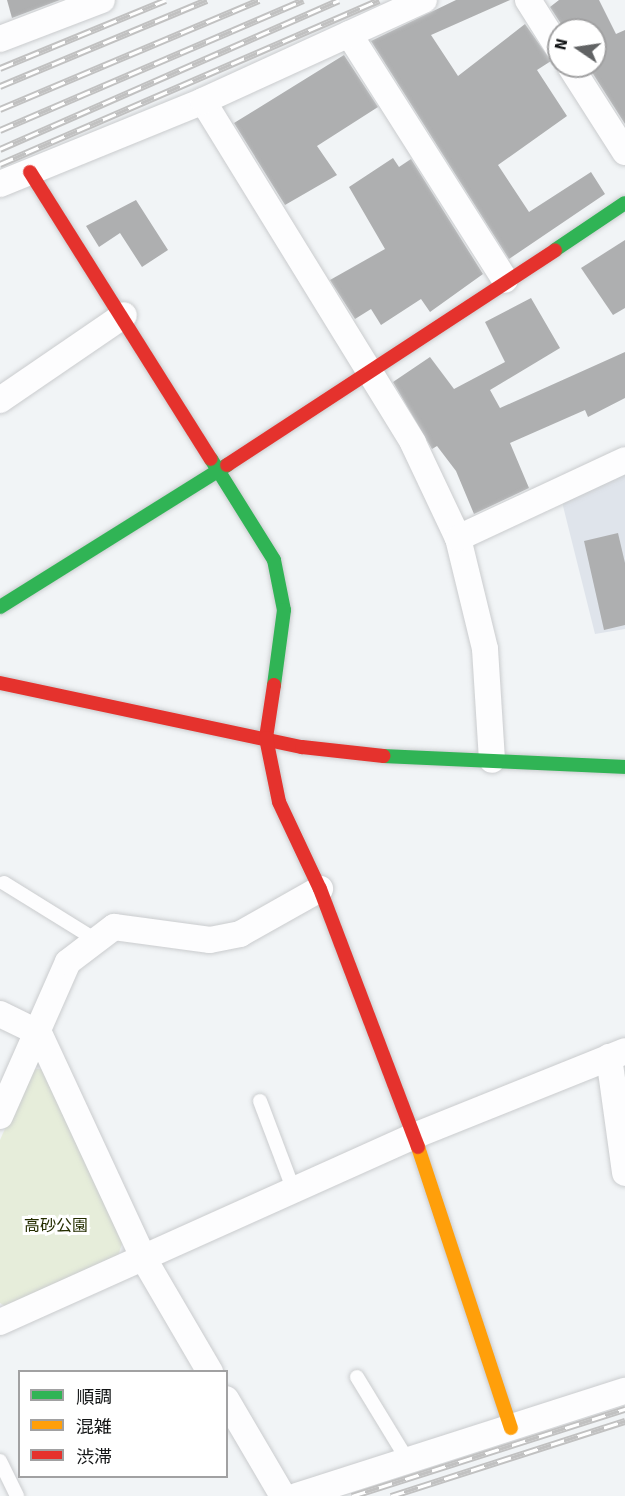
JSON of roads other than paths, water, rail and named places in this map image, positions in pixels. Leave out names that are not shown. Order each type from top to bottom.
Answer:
[{"type":"street","points":[[0,184],[203,101],[423,0]]},
{"type":"street","points":[[528,0],[547,30]]},
{"type":"street","points":[[0,39],[94,2]]},
{"type":"street","points":[[349,34],[505,280]]},
{"type":"street","points":[[578,78],[625,152]]},
{"type":"street","points":[[203,101],[413,443],[458,538],[485,649],[492,760]]},
{"type":"street","points":[[30,172],[124,315],[274,560],[282,592],[266,738],[279,802],[320,889],[414,1136],[511,1428]]},
{"type":"street","points":[[0,607],[370,375],[505,280],[625,203]]},
{"type":"street","points":[[0,400],[124,315]]},
{"type":"street","points":[[458,538],[625,460]]},
{"type":"street","points":[[0,683],[266,738],[365,755],[625,767]]},
{"type":"street","points":[[0,1116],[39,1033],[68,962],[114,927],[210,940],[240,934],[320,889]]},
{"type":"street","points":[[0,1014],[39,1033],[144,1259],[209,1370]]},
{"type":"street","points":[[0,1322],[414,1136],[617,1054],[625,1173]]},
{"type":"street","points":[[297,1496],[625,1391]]},
{"type":"street","points":[[228,1402],[283,1496]]},
{"type":"lane","points":[[4,883],[96,940]]},
{"type":"lane","points":[[260,1101],[294,1191]]},
{"type":"lane","points":[[357,1377],[408,1461]]},
{"type":"lane","points":[[0,1461],[17,1496]]},
{"type":"railway","points":[[0,68],[166,0]]},
{"type":"railway","points":[[0,86],[207,0]]},
{"type":"railway","points":[[0,109],[259,0]]},
{"type":"railway","points":[[0,130],[303,0]]},
{"type":"railway","points":[[0,149],[339,0]]},
{"type":"railway","points":[[0,164],[379,0]]},
{"type":"railway","points":[[352,1496],[625,1409]]},
{"type":"railway","points":[[391,1496],[625,1421]]},
{"type":"park label","name":"高砂公園","points":[[56,1226]]}]
